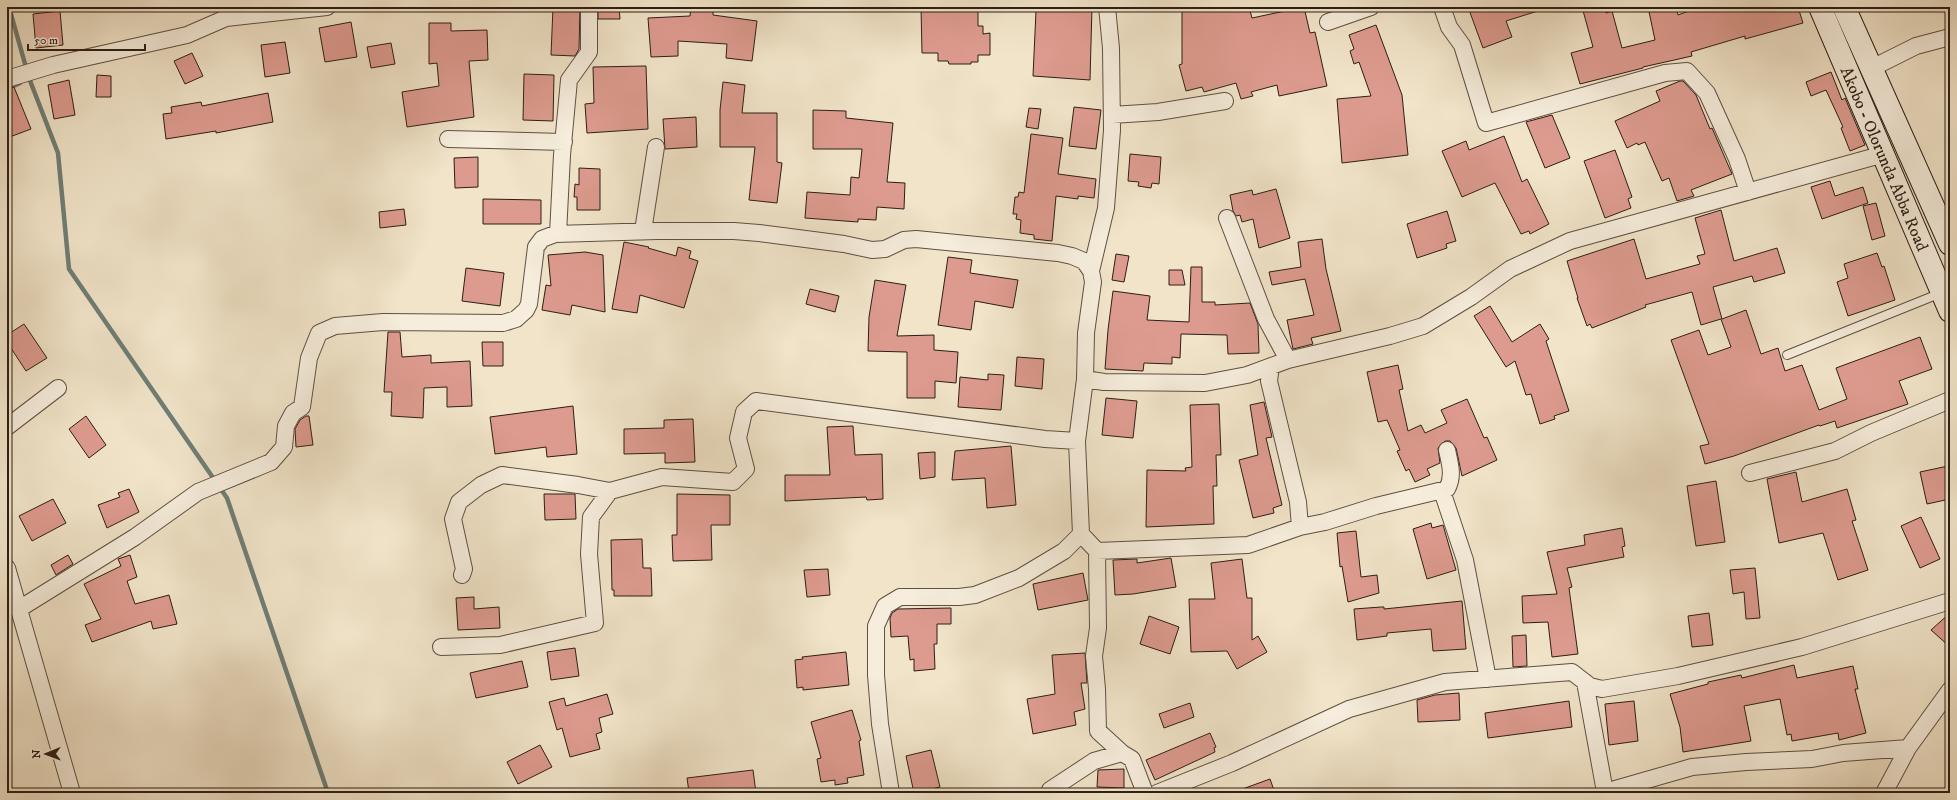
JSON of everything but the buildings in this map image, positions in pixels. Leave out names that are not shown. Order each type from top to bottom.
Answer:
[{"type":"main road","name":"Akobo - Olorunda Abba Road","points":[[1820,7],[1946,302]]},
{"type":"main road","name":"Akobo - Olorunda Abba Road","points":[[1844,7],[1950,244]]},
{"type":"main road","points":[[1926,254],[1950,244]]},
{"type":"street","points":[[7,79],[53,65],[187,35],[226,18],[327,7]]},
{"type":"street","points":[[558,234],[570,80],[589,52],[589,7]]},
{"type":"street","points":[[1107,7],[1111,48],[1112,115],[1106,208],[1091,271],[1093,282],[1086,333],[1085,379],[1077,441],[1081,534],[1097,551],[1098,628],[1094,656],[1097,689],[1098,731],[1122,753],[1132,759],[1145,793]]},
{"type":"street","points":[[1328,22],[1371,7]]},
{"type":"street","points":[[1442,7],[1450,27],[1462,46],[1486,123],[1666,73],[1687,71],[1707,94],[1737,159],[1748,192]]},
{"type":"street","points":[[1872,68],[1916,46],[1950,37]]},
{"type":"street","points":[[1112,115],[1158,112],[1225,101]]},
{"type":"street","points":[[448,139],[564,142]]},
{"type":"street","points":[[643,231],[656,147]]},
{"type":"street","points":[[1085,379],[1104,382],[1205,383],[1247,375],[1288,360],[1390,336],[1423,326],[1471,297],[1510,269],[1570,241],[1884,154]]},
{"type":"street","points":[[1227,218],[1266,318],[1288,360]]},
{"type":"street","points":[[13,607],[135,537],[198,492],[271,462],[284,447],[286,426],[293,412],[302,407],[309,358],[319,333],[335,326],[383,322],[503,323],[516,319],[526,310],[529,304],[536,247],[542,239],[558,234],[643,231],[760,233],[844,244],[872,250],[885,249],[904,240],[916,239],[1058,253],[1072,256],[1084,261],[1091,271]]},
{"type":"street","points":[[1271,366],[1269,381],[1298,502],[1300,526]]},
{"type":"street","points":[[7,427],[58,388]]},
{"type":"street","points":[[1750,473],[1835,450],[1871,433],[1950,400]]},
{"type":"street","points":[[462,575],[464,570],[453,519],[459,502],[481,485],[502,475],[578,484],[610,492],[662,477],[733,482],[746,469],[738,438],[744,412],[756,401],[1045,439],[1077,441]]},
{"type":"street","points":[[1097,551],[1248,545],[1300,526],[1326,522],[1376,506],[1442,491],[1448,489],[1451,481],[1451,466],[1447,450]]},
{"type":"street","points":[[1442,491],[1465,560],[1488,679]]},
{"type":"street","points":[[441,647],[500,645],[595,623],[589,554],[591,517],[610,492]]},
{"type":"street","points":[[891,793],[880,724],[876,675],[876,626],[885,606],[900,597],[959,597],[975,594],[1019,578],[1064,551],[1081,534]]},
{"type":"street","points":[[7,568],[13,607],[72,793]]},
{"type":"street","points":[[1157,793],[1232,763],[1349,709],[1445,682],[1572,672],[1578,675],[1584,682],[1602,689],[1678,676],[1802,647],[1950,601]]},
{"type":"street","points":[[1584,682],[1597,743],[1605,792],[1692,767],[1746,762],[1812,759],[1843,754],[1908,748]]},
{"type":"street","points":[[1884,793],[1908,748],[1950,690]]},
{"type":"street","points":[[1049,793],[1050,790],[1094,761],[1122,753]]},
{"type":"lane","points":[[1787,354],[1946,302]]},
{"type":"waterway","points":[[9,7],[29,78],[58,153],[69,269],[227,498],[328,793]]},
{"type":"waterway","points":[[7,89],[20,83]]}]
